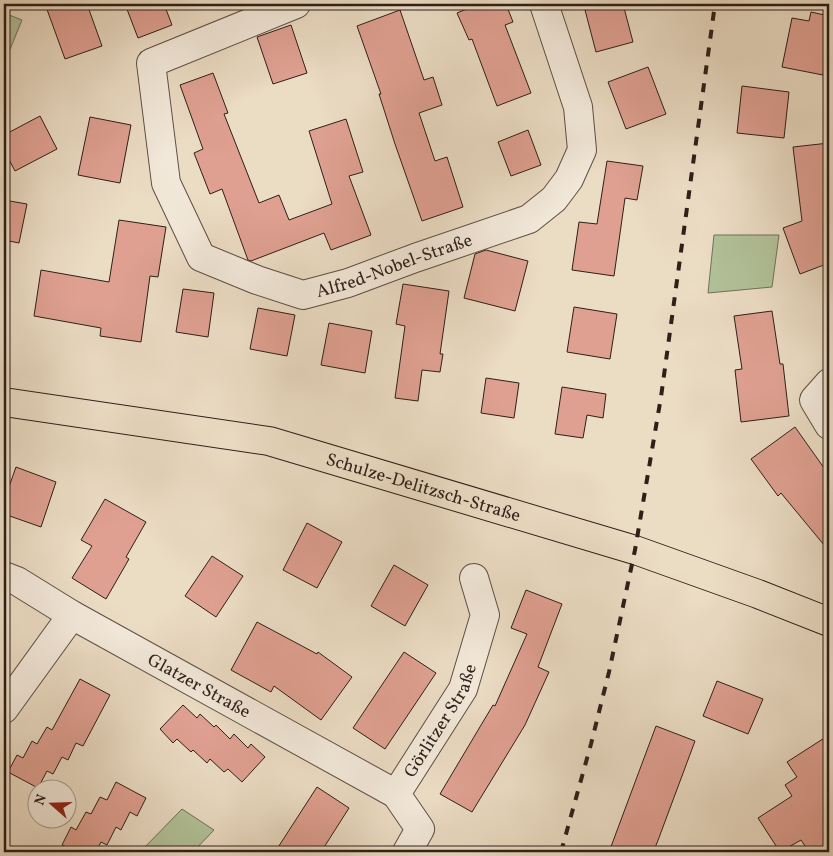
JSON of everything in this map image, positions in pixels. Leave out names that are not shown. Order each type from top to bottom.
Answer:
[{"type":"main road","name":"Schulze-Delitzsch-Straße","points":[[4,402],[269,441],[635,550],[758,594],[829,622]]},
{"type":"street","name":"Alfred-Nobel-Straße","points":[[296,4],[151,63],[166,184],[201,257],[257,280],[303,295],[348,283],[529,219],[554,199],[570,179],[582,150],[578,107],[544,4]]},
{"type":"street","points":[[829,383],[814,400],[829,425]]},
{"type":"street","name":"Glatzer Straße","points":[[4,576],[396,794]]},
{"type":"street","name":"Görlitzer Straße","points":[[407,852],[420,829],[396,794],[463,689],[485,615],[474,578]]},
{"type":"street","points":[[4,709],[72,615]]},
{"type":"green space","points":[[4,13],[22,20],[4,64]]},
{"type":"green space","points":[[714,235],[779,235],[772,287],[708,293]]},
{"type":"green space","points":[[182,809],[214,830],[193,852],[140,852]]},
{"type":"building","points":[[45,4],[87,4],[102,46],[65,59]]},
{"type":"building","points":[[125,4],[164,4],[172,25],[138,38]]},
{"type":"building","points":[[479,4],[506,4],[513,22],[505,25],[531,93],[497,106],[472,39],[469,40],[457,13]]},
{"type":"building","points":[[608,4],[623,4],[633,42],[596,52],[585,10]]},
{"type":"building","points":[[400,10],[424,80],[433,77],[442,105],[419,113],[435,161],[447,157],[463,207],[422,221],[357,26]]},
{"type":"building","points":[[811,12],[829,16],[829,41],[823,75],[782,67],[792,18],[809,21]]},
{"type":"building","points":[[291,25],[307,73],[273,84],[257,37]]},
{"type":"building","points":[[648,67],[666,114],[626,129],[608,82]]},
{"type":"building","points":[[213,73],[228,113],[224,114],[259,203],[279,195],[289,220],[332,204],[309,131],[346,119],[363,172],[349,176],[371,235],[331,250],[324,233],[251,261],[248,260],[222,189],[210,194],[194,153],[203,149],[180,85]]},
{"type":"building","points":[[742,86],[789,92],[784,138],[737,133]]},
{"type":"building","points":[[40,116],[57,149],[15,171],[4,150],[4,135]]},
{"type":"building","points":[[90,117],[131,125],[120,183],[78,175]]},
{"type":"building","points":[[528,130],[541,165],[511,176],[498,142]]},
{"type":"building","points":[[829,143],[829,263],[800,274],[783,228],[802,221],[793,147]]},
{"type":"building","points":[[607,161],[643,166],[637,200],[625,198],[614,276],[572,270],[579,222],[597,224]]},
{"type":"building","points":[[4,200],[27,204],[19,243],[4,240]]},
{"type":"building","points":[[119,220],[166,227],[158,277],[150,276],[141,342],[100,336],[101,328],[34,316],[41,270],[109,282]]},
{"type":"building","points":[[486,250],[528,261],[515,311],[464,298],[475,254]]},
{"type":"building","points":[[403,284],[449,291],[440,354],[443,354],[440,372],[422,370],[418,401],[395,398],[405,326],[396,324]]},
{"type":"building","points":[[183,289],[214,293],[208,337],[176,332]]},
{"type":"building","points":[[574,307],[617,314],[610,359],[567,352]]},
{"type":"building","points":[[258,308],[295,315],[287,356],[250,349]]},
{"type":"building","points":[[772,311],[780,364],[783,364],[789,416],[741,422],[735,370],[742,369],[734,316]]},
{"type":"building","points":[[329,323],[372,331],[365,373],[321,365]]},
{"type":"building","points":[[486,378],[519,383],[514,418],[481,413]]},
{"type":"building","points":[[562,387],[606,394],[603,418],[587,415],[583,438],[555,434]]},
{"type":"building","points":[[795,427],[829,475],[829,551],[781,493],[778,496],[751,459]]},
{"type":"building","points":[[16,467],[56,482],[41,527],[4,514],[4,501]]},
{"type":"building","points":[[105,499],[146,522],[126,557],[129,559],[106,599],[72,578],[92,546],[81,540]]},
{"type":"building","points":[[307,523],[342,542],[317,588],[283,570]]},
{"type":"building","points":[[212,556],[243,576],[216,617],[185,596]]},
{"type":"building","points":[[394,565],[428,585],[405,626],[371,606]]},
{"type":"building","points":[[526,590],[562,604],[538,667],[549,672],[525,725],[472,812],[440,794],[493,705],[495,706],[527,634],[511,628]]},
{"type":"building","points":[[257,622],[317,654],[318,652],[352,677],[321,720],[274,686],[271,692],[231,670]]},
{"type":"building","points":[[404,652],[436,673],[385,749],[353,728]]},
{"type":"building","points":[[80,679],[110,695],[83,746],[76,743],[68,760],[62,757],[53,774],[47,771],[43,778],[28,778],[28,783],[8,772],[17,755],[23,758],[32,741],[37,744],[47,727],[52,730]]},
{"type":"building","points":[[717,681],[763,699],[748,734],[703,716]]},
{"type":"building","points":[[183,705],[197,718],[200,714],[214,727],[216,725],[230,739],[234,734],[248,748],[251,744],[265,757],[242,782],[228,769],[224,772],[210,759],[207,763],[177,739],[173,743],[160,729]]},
{"type":"building","points":[[656,726],[695,741],[657,843],[653,852],[609,852]]},
{"type":"building","points":[[829,735],[829,852],[809,852],[801,840],[780,852],[758,818],[792,796],[785,785],[797,777],[787,762]]},
{"type":"building","points":[[116,782],[146,798],[137,816],[130,812],[121,830],[116,827],[107,845],[101,842],[96,852],[76,852],[62,845],[70,828],[76,830],[78,828],[86,812],[91,814],[100,797],[107,800]]},
{"type":"building","points":[[317,787],[349,808],[321,852],[275,852]]},
{"type":"railway","points":[[561,852],[609,672],[635,550],[661,397],[715,4]]}]
